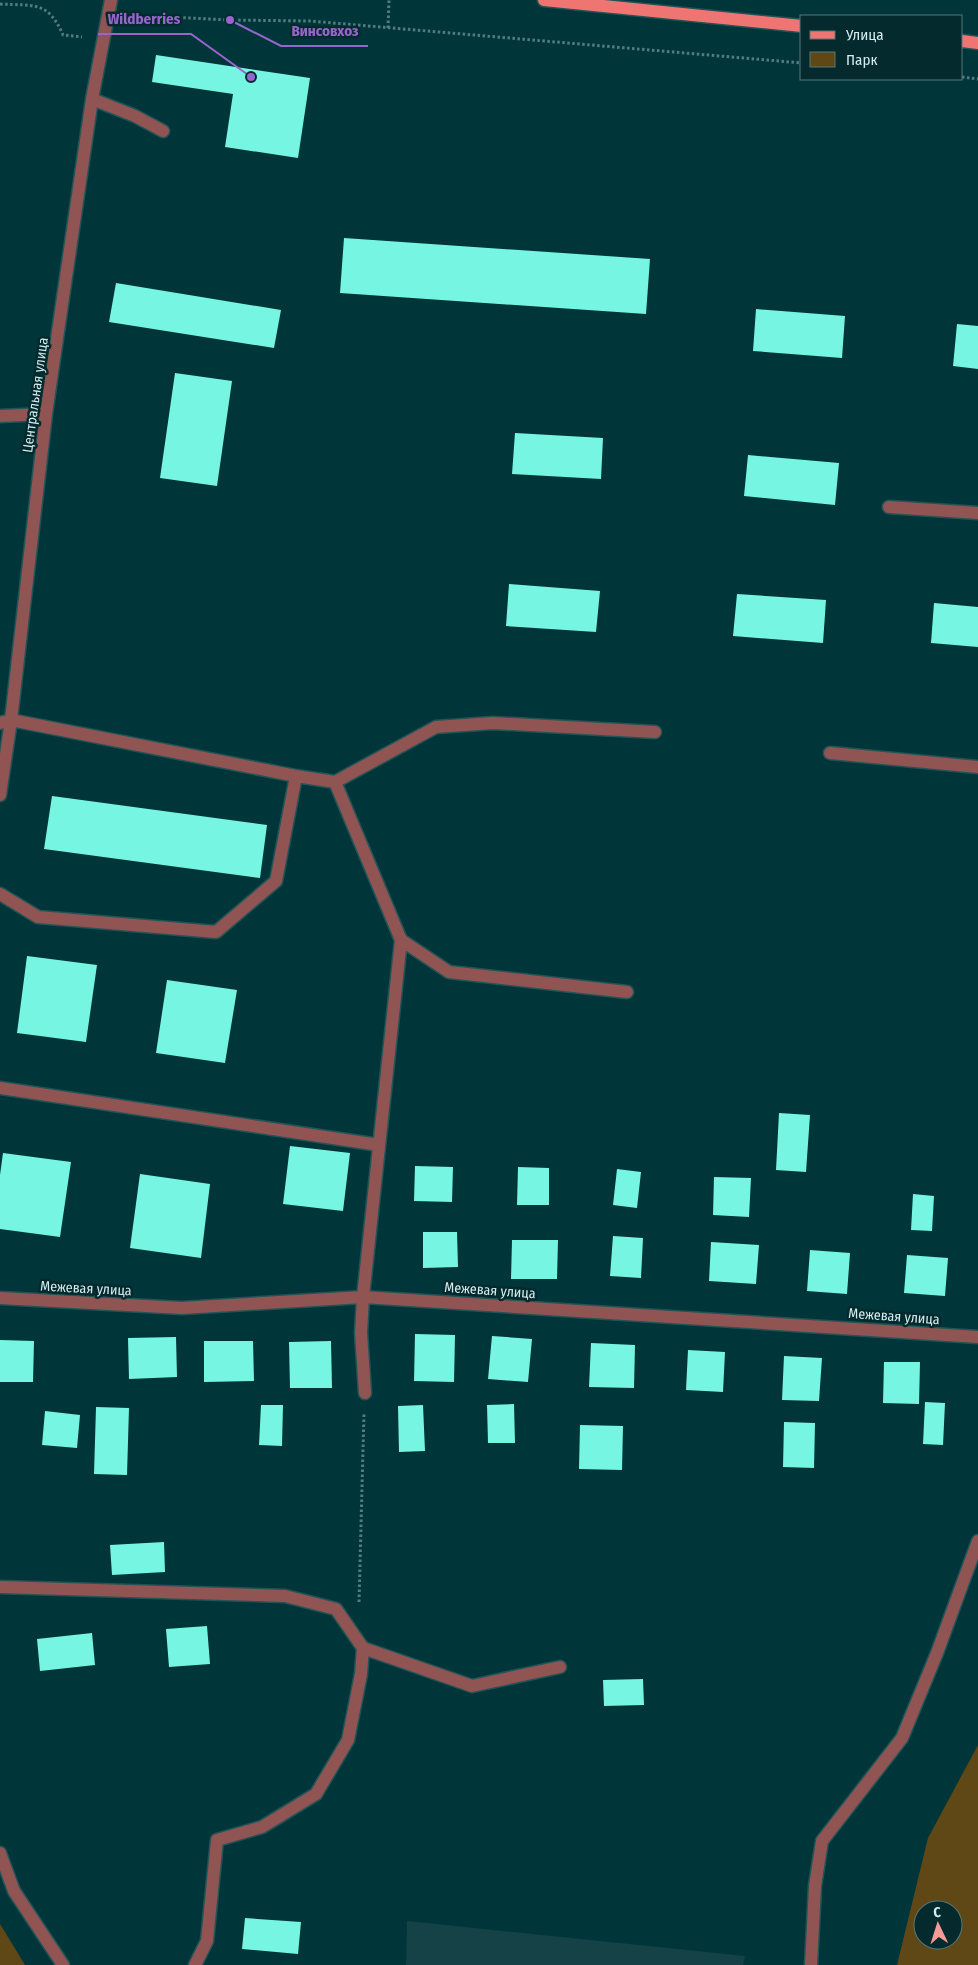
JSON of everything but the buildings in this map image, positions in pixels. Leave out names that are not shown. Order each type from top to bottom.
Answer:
[{"type":"main road","points":[[544,0],[800,26]]},
{"type":"main road","points":[[963,42],[978,43]]},
{"type":"street","name":"Центральная улица","points":[[0,795],[6,721],[46,414],[92,99],[111,0]]},
{"type":"street","points":[[92,99],[135,116],[163,131]]},
{"type":"street","points":[[0,416],[46,414]]},
{"type":"street","points":[[889,507],[978,513]]},
{"type":"street","points":[[6,721],[334,782],[436,726],[493,722],[655,732]]},
{"type":"street","points":[[830,753],[978,767]]},
{"type":"street","points":[[0,894],[38,917],[216,932],[276,881],[296,776]]},
{"type":"street","points":[[334,782],[402,940],[363,1297],[361,1333],[364,1393]]},
{"type":"street","points":[[402,940],[449,972],[627,992]]},
{"type":"street","points":[[0,1088],[379,1145]]},
{"type":"street","name":"Межевая улица","points":[[0,1298],[182,1308],[363,1297],[978,1337]]},
{"type":"street","points":[[811,1965],[815,1886],[822,1841],[902,1738],[937,1653],[978,1541]]},
{"type":"street","points":[[0,1587],[285,1596],[336,1609],[363,1648],[472,1686],[560,1666]]},
{"type":"street","points":[[195,1965],[207,1941],[217,1840],[262,1827],[316,1794],[348,1740],[361,1674],[363,1648]]},
{"type":"street","points":[[0,1853],[14,1891],[63,1965]]},
{"type":"path","points":[[388,28],[389,0]]},
{"type":"path","points":[[0,4],[40,7],[56,18],[63,34],[119,42],[131,22],[148,16],[310,21],[800,63]]},
{"type":"path","points":[[963,77],[978,78]]},
{"type":"path","points":[[358,1611],[364,1393]]},
{"type":"shaded area","points":[[407,1921],[745,1956],[743,1965],[406,1965]]},
{"type":"green space","points":[[978,1745],[978,1965],[897,1965],[928,1838]]},
{"type":"green space","points":[[0,1924],[25,1965],[0,1965]]},
{"type":"place","name":"Винсовхоз","points":[[230,20]]},
{"type":"place","name":"Wildberries","points":[[251,77]]}]
